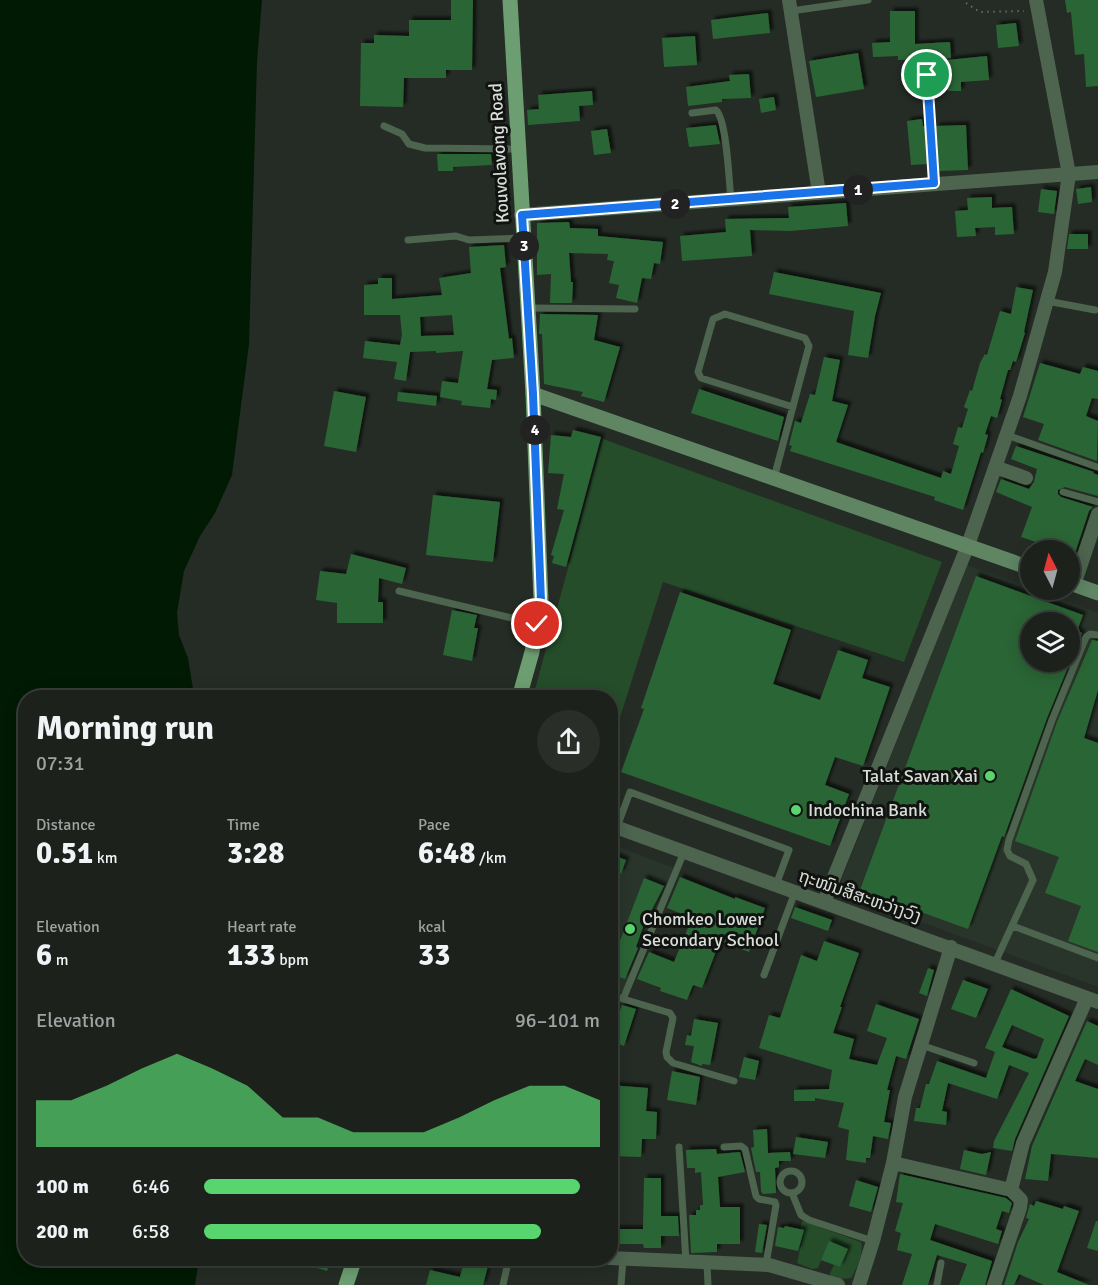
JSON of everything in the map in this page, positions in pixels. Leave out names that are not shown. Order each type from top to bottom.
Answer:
[{"type":"main road","name":"Kouvolavong Road","points":[[510,0],[533,394],[541,601],[532,652],[521,690]]},
{"type":"main road","points":[[346,1285],[352,1266]]},
{"type":"street","points":[[790,5],[819,193]]},
{"type":"street","points":[[824,902],[968,545],[1020,396],[1055,272],[1069,174],[1037,5]]},
{"type":"street","points":[[522,215],[1098,172]]},
{"type":"street","points":[[533,394],[1020,564]]},
{"type":"street","points":[[995,467],[1026,478]]},
{"type":"street","points":[[1080,562],[1098,514]]},
{"type":"street","points":[[1080,587],[1098,594]]},
{"type":"street","name":"ຖະໜົນສີສະຫວ່າງວົງ","points":[[618,827],[1093,1000]]},
{"type":"street","points":[[859,1285],[893,1163],[905,1097],[951,947]]},
{"type":"street","points":[[1011,1190],[1023,1143],[1093,1000]]},
{"type":"street","points":[[893,1163],[1011,1190],[1021,1200],[994,1285]]},
{"type":"street","points":[[618,1259],[766,1264],[838,1285]]},
{"type":"lane","points":[[790,5],[868,0]]},
{"type":"lane","points":[[927,75],[934,183]]},
{"type":"lane","points":[[692,113],[716,110],[721,115],[731,200]]},
{"type":"lane","points":[[384,126],[402,134],[409,144],[425,148],[518,149]]},
{"type":"lane","points":[[408,240],[456,236],[470,240],[523,238]]},
{"type":"lane","points":[[1047,301],[1095,310]]},
{"type":"lane","points":[[528,308],[635,309]]},
{"type":"lane","points":[[774,478],[793,407],[809,346],[805,338],[725,314],[713,319],[698,372],[701,378],[793,407]]},
{"type":"lane","points":[[1006,435],[1097,467]]},
{"type":"lane","points":[[1063,492],[1098,502]]},
{"type":"lane","points":[[399,591],[537,624]]},
{"type":"lane","points":[[994,965],[1033,880],[1026,864],[1010,856],[1007,850],[1009,840],[1052,720],[1086,637],[1090,634],[1098,634]]},
{"type":"lane","points":[[618,818],[630,792],[789,850],[776,885]]},
{"type":"lane","points":[[623,999],[684,852]]},
{"type":"lane","points":[[764,975],[795,892]]},
{"type":"lane","points":[[1013,926],[1098,958]]},
{"type":"lane","points":[[618,997],[670,1013],[673,1018],[666,1052],[667,1057],[673,1063],[734,1081]]},
{"type":"lane","points":[[921,1045],[974,1064]]},
{"type":"lane","points":[[724,1147],[741,1146],[745,1149],[756,1196],[759,1199],[775,1202],[766,1264]]},
{"type":"lane","points":[[679,1147],[686,1262]]},
{"type":"lane","points":[[792,1193],[801,1215],[809,1220],[873,1241]]},
{"type":"lane","points":[[707,1263],[708,1285]]},
{"type":"lane","points":[[937,1285],[941,1263]]},
{"type":"lane","points":[[503,1285],[507,1266]]},
{"type":"lane","points":[[618,1266],[621,1285]]},
{"type":"path","points":[[966,3],[980,12],[1037,5]]},
{"type":"shaded area","points":[[0,0],[262,0],[257,61],[249,344],[232,475],[184,571],[177,613],[179,635],[188,658],[193,690],[18,690],[18,1266],[198,1266],[195,1285],[0,1285]]},
{"type":"shaded area","name":"Talat Savan Xai","points":[[967,565],[1020,584],[1020,600],[1063,600],[1098,613],[1098,987],[837,891]]},
{"type":"shaded area","name":"Chomkeo Lower Secondary School","points":[[618,847],[674,868],[621,993],[618,992]]},
{"type":"green space","points":[[603,439],[942,562],[904,662],[663,582],[618,724],[618,690],[535,690]]},
{"type":"green space","points":[[802,1221],[861,1242],[861,1256],[851,1278],[839,1279],[830,1276],[834,1265],[840,1267],[848,1249],[829,1242],[818,1268],[812,1269],[797,1263],[804,1230],[800,1229]]},
{"type":"building","points":[[451,0],[473,0],[472,70],[446,70],[446,78],[404,78],[403,107],[360,106],[361,43],[374,43],[374,35],[409,36],[409,20],[451,20]]},
{"type":"building","points":[[1065,0],[1098,0],[1098,86],[1086,87],[1084,54],[1075,55],[1071,12],[1067,13]]},
{"type":"building","points":[[890,11],[915,11],[915,44],[950,42],[951,58],[898,60],[898,56],[873,57],[872,43],[890,42]]},
{"type":"building","points":[[768,13],[770,33],[713,39],[711,20]]},
{"type":"building","points":[[1016,23],[1019,46],[998,48],[996,25]]},
{"type":"building","points":[[695,36],[697,65],[664,67],[662,38]]},
{"type":"building","points":[[858,53],[864,89],[816,97],[809,61]]},
{"type":"building","points":[[987,56],[989,80],[961,82],[961,91],[948,91],[947,60]]},
{"type":"building","points":[[749,74],[751,98],[722,99],[722,102],[688,106],[686,87],[730,81],[729,75]]},
{"type":"building","points":[[592,91],[593,105],[579,106],[580,121],[528,125],[527,110],[539,109],[538,95]]},
{"type":"building","points":[[774,97],[776,110],[761,113],[759,99]]},
{"type":"building","points":[[922,119],[923,126],[925,126],[927,164],[911,165],[907,121]]},
{"type":"building","points":[[716,125],[720,144],[689,147],[686,128]]},
{"type":"building","points":[[966,125],[968,170],[939,171],[936,126]]},
{"type":"building","points":[[607,129],[611,153],[594,155],[591,131]]},
{"type":"building","points":[[437,154],[491,154],[492,165],[453,167],[453,171],[438,171]]},
{"type":"building","points":[[1091,187],[1092,202],[1078,204],[1076,189]]},
{"type":"building","points":[[1041,189],[1057,191],[1054,214],[1038,212]]},
{"type":"building","points":[[992,197],[992,208],[1012,207],[1014,234],[995,235],[995,227],[975,228],[976,236],[957,237],[955,211],[968,210],[967,198]]},
{"type":"building","points":[[846,203],[848,226],[790,231],[750,230],[752,256],[682,261],[680,236],[726,232],[725,219],[789,218],[788,207]]},
{"type":"building","points":[[569,222],[570,228],[598,229],[598,236],[663,242],[660,264],[654,263],[651,279],[642,278],[637,303],[616,298],[619,285],[609,283],[614,261],[607,260],[608,254],[569,253],[571,282],[573,282],[572,303],[550,303],[551,274],[537,275],[537,223]]},
{"type":"building","points":[[1069,234],[1088,234],[1088,249],[1067,249]]},
{"type":"building","points":[[504,245],[506,267],[500,268],[509,339],[512,338],[514,358],[492,360],[487,389],[497,390],[496,400],[491,399],[490,408],[461,405],[462,401],[440,397],[442,381],[458,383],[463,351],[410,352],[406,381],[394,379],[397,362],[363,358],[365,341],[400,345],[402,335],[400,315],[364,315],[364,285],[378,284],[378,278],[392,278],[392,299],[442,295],[439,278],[471,273],[469,247]],"holes":[[[452,315],[454,335],[421,336],[420,317]]]},
{"type":"building","points":[[774,272],[881,293],[868,358],[848,355],[854,311],[769,294]]},
{"type":"building","points":[[1016,287],[1033,290],[1025,333],[1016,362],[1013,361],[1008,370],[997,418],[991,416],[985,434],[988,435],[983,453],[981,452],[963,510],[934,500],[935,497],[790,451],[792,446],[789,445],[795,421],[801,423],[810,394],[815,395],[824,357],[840,360],[832,401],[848,405],[836,442],[941,478],[943,471],[951,474],[959,446],[953,444],[958,427],[962,428],[968,409],[964,407],[970,390],[972,391],[980,363],[985,354],[987,355],[1000,311],[1011,314]]},
{"type":"building","points":[[540,314],[598,315],[594,340],[620,347],[604,402],[581,396],[583,392],[544,384],[542,334],[539,334]]},
{"type":"building","points":[[1040,363],[1080,374],[1083,367],[1098,371],[1098,399],[1092,398],[1086,416],[1098,421],[1097,461],[1038,440],[1044,424],[1023,417]]},
{"type":"building","points":[[699,389],[784,417],[778,441],[691,413]]},
{"type":"building","points":[[334,391],[366,397],[356,452],[324,446]]},
{"type":"building","points":[[398,392],[437,396],[436,406],[397,401]]},
{"type":"building","points":[[573,430],[601,437],[566,567],[552,563],[554,556],[551,555],[564,510],[557,509],[564,474],[548,473],[551,435],[571,437]]},
{"type":"building","points":[[1016,446],[1098,475],[1098,496],[1065,487],[1058,490],[1061,497],[1093,507],[1089,511],[1079,540],[1030,540],[1021,537],[1032,507],[996,492],[1001,479],[1029,489],[1034,482],[1037,469],[1011,459]]},
{"type":"building","points":[[433,495],[500,502],[493,562],[426,555]]},
{"type":"building","points":[[351,554],[406,568],[402,584],[379,578],[378,602],[383,602],[383,623],[337,623],[337,603],[316,600],[320,571],[346,574]]},
{"type":"building","points":[[976,576],[1020,592],[1020,600],[1042,600],[1075,612],[1020,612],[1020,672],[1066,672],[968,929],[860,890]]},
{"type":"building","points":[[680,592],[791,630],[773,684],[820,700],[838,650],[868,660],[862,678],[890,687],[863,766],[835,757],[825,785],[849,794],[830,846],[621,772],[644,709],[641,708]]},
{"type":"building","points":[[452,610],[477,615],[474,628],[478,628],[472,661],[443,655]]},
{"type":"building","points":[[1092,640],[1098,641],[1098,690],[1084,738],[1098,743],[1098,952],[1068,941],[1081,906],[1045,893],[1059,857],[1015,841],[1057,722]]},
{"type":"building","points":[[618,857],[626,860],[621,874],[618,873]]},
{"type":"building","points":[[680,877],[735,899],[735,897],[765,908],[749,952],[720,941],[702,988],[693,985],[687,1000],[660,991],[661,988],[637,979],[649,952],[674,962],[692,918],[667,908]]},
{"type":"building","points":[[644,878],[664,886],[643,927],[636,947],[638,948],[625,979],[618,976],[618,946]]},
{"type":"building","points":[[795,907],[832,920],[828,931],[791,918]]},
{"type":"building","points":[[824,941],[859,953],[833,1033],[854,1039],[849,1059],[877,1065],[887,1038],[867,1031],[876,1004],[919,1019],[906,1059],[896,1056],[887,1090],[890,1090],[884,1122],[891,1123],[888,1139],[873,1136],[870,1158],[866,1158],[866,1163],[846,1160],[849,1130],[838,1127],[844,1103],[815,1098],[815,1101],[794,1101],[794,1090],[829,1089],[832,1070],[759,1048],[769,1015],[780,1018],[801,955],[817,961]]},
{"type":"building","points":[[928,968],[934,970],[927,996],[919,993]]},
{"type":"building","points":[[963,980],[988,989],[976,1018],[951,1009]]},
{"type":"building","points":[[1011,989],[1069,1016],[1015,1139],[1012,1151],[993,1148],[994,1141],[1029,1073],[1009,1065],[997,1099],[948,1083],[942,1111],[947,1112],[946,1125],[914,1121],[916,1108],[920,1108],[926,1084],[929,1084],[937,1061],[986,1078],[995,1052],[985,1048]],"holes":[[[1012,1025],[1044,1039],[1037,1058],[1034,1059],[1002,1047]]]},
{"type":"building","points":[[622,1005],[636,1009],[624,1046],[618,1044],[618,1017]]},
{"type":"building","points":[[694,1019],[718,1023],[710,1065],[702,1064],[702,1066],[691,1062],[694,1046],[685,1045],[687,1035],[691,1036]]},
{"type":"building","points":[[1087,1021],[1098,1026],[1098,1065],[1085,1059],[1075,1081],[1098,1089],[1098,1158],[1051,1154],[1048,1181],[1025,1179],[1032,1146]]},
{"type":"building","points":[[744,1057],[759,1061],[755,1080],[739,1077]]},
{"type":"building","points":[[672,1071],[700,1077],[696,1105],[667,1100]]},
{"type":"building","points":[[618,1086],[648,1088],[646,1111],[657,1112],[656,1139],[642,1139],[641,1157],[618,1156]]},
{"type":"building","points":[[767,1129],[768,1153],[790,1152],[791,1161],[779,1161],[779,1167],[775,1168],[776,1193],[763,1194],[760,1172],[756,1172],[751,1148],[754,1147],[753,1130]]},
{"type":"building","points":[[796,1137],[828,1142],[825,1158],[793,1154]]},
{"type":"building","points":[[716,1149],[717,1154],[740,1152],[745,1172],[718,1177],[720,1207],[740,1207],[740,1244],[717,1244],[717,1252],[691,1253],[689,1215],[696,1215],[696,1210],[700,1210],[700,1205],[703,1205],[701,1172],[695,1173],[695,1168],[687,1168],[686,1150]]},
{"type":"building","points":[[964,1150],[982,1154],[991,1152],[986,1175],[960,1169]]},
{"type":"building","points":[[900,1174],[1006,1198],[1012,1203],[1009,1213],[1002,1211],[996,1229],[1002,1231],[998,1244],[935,1224],[930,1240],[992,1261],[985,1285],[959,1285],[967,1264],[937,1255],[928,1285],[902,1285],[912,1254],[897,1250],[901,1233],[895,1231],[903,1203],[896,1202]]},
{"type":"building","points":[[644,1178],[661,1178],[661,1216],[678,1216],[679,1236],[661,1236],[661,1248],[644,1248],[643,1244],[618,1244],[618,1229],[643,1229]]},
{"type":"building","points":[[856,1180],[878,1187],[871,1212],[849,1206]]},
{"type":"building","points":[[1036,1201],[1079,1211],[1057,1272],[1089,1285],[1044,1285],[1019,1274],[1014,1285],[1004,1285],[1018,1242],[1029,1219],[1026,1218],[1030,1204],[1034,1206]]},
{"type":"building","points":[[1096,1221],[1098,1221],[1098,1251],[1087,1248]]},
{"type":"building","points":[[759,1224],[767,1225],[762,1253],[755,1252]]},
{"type":"building","points":[[785,1226],[804,1230],[798,1251],[775,1246],[778,1227],[784,1228]]},
{"type":"building","points":[[829,1241],[848,1249],[840,1267],[821,1260]]},
{"type":"building","points":[[310,1266],[329,1266],[327,1271]]},
{"type":"building","points":[[463,1266],[488,1266],[483,1285],[426,1285],[430,1270],[460,1277]]},
{"type":"place","name":"Talat Savan Xai","points":[[990,776]]},
{"type":"place","name":"Indochina Bank","points":[[796,810]]},
{"type":"place","name":"Chomkeo Lower Secondary School","points":[[630,929]]},
{"type":"route","points":[[537,624],[541,601],[533,394],[522,215],[934,183],[927,75]]}]
